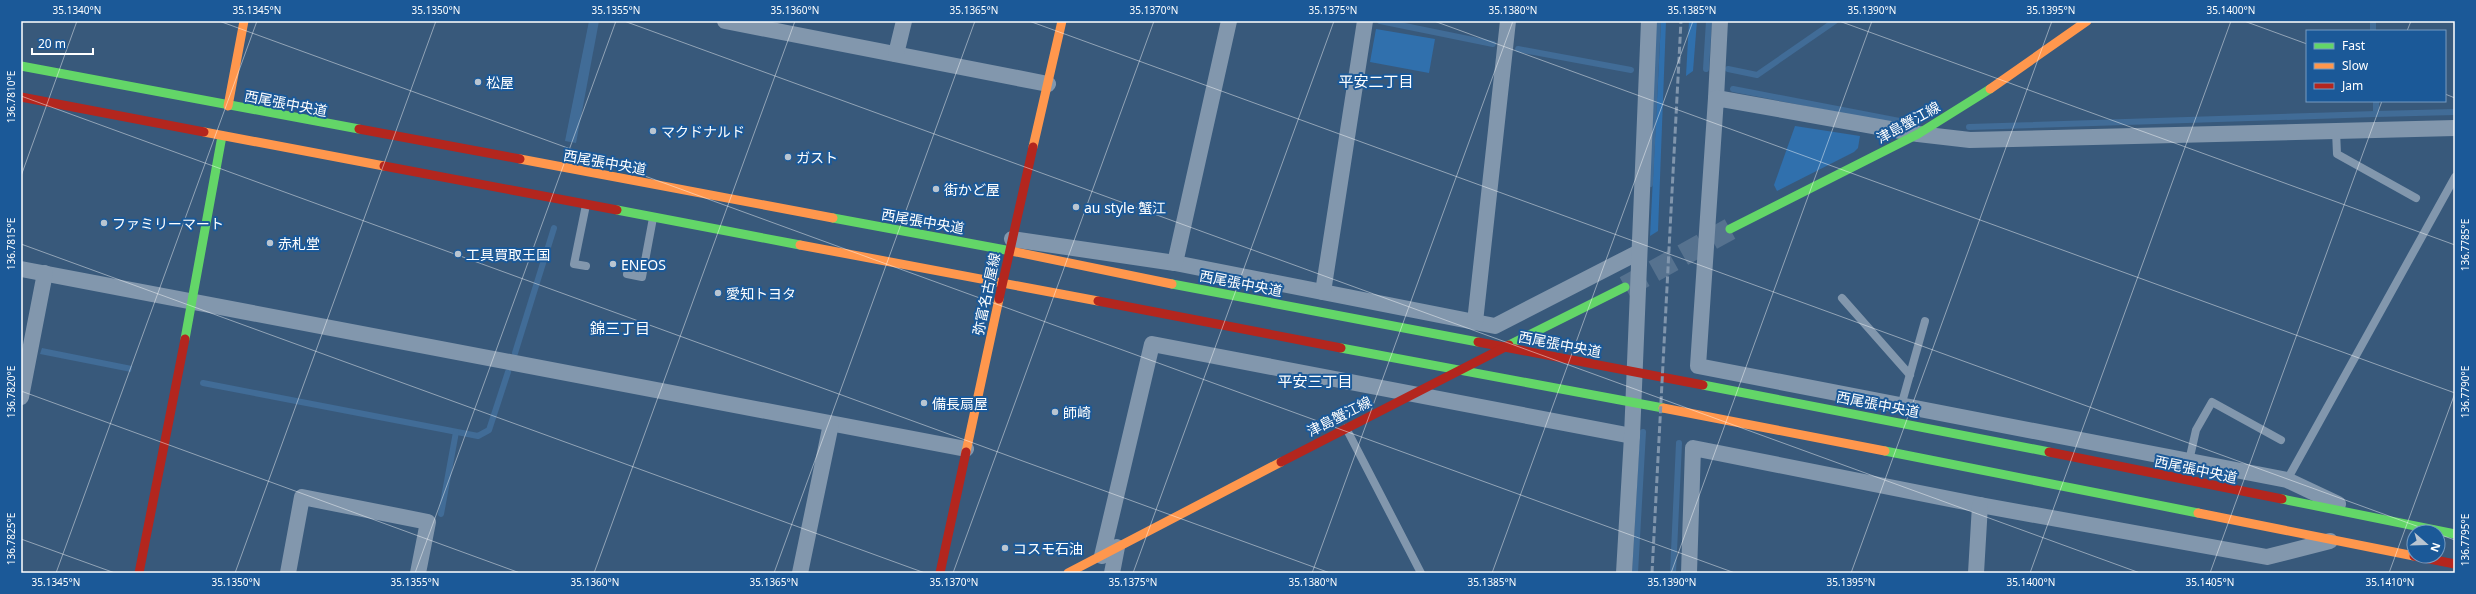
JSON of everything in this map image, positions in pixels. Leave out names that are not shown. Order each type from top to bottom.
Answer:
[{"type":"main road","points":[[228,106],[244,21]]},
{"type":"main road","name":"弥富名古屋線","points":[[940,573],[1002,284],[1062,21]]},
{"type":"main road","name":"津島蟹江線","points":[[1730,229],[1918,134],[1995,86],[2087,21]]},
{"type":"main road","name":"西尾張中央道","points":[[21,66],[228,106],[1011,245],[1212,292],[1956,433],[2289,502],[2455,534]]},
{"type":"main road","points":[[21,97],[653,218],[1958,464],[2406,554]]},
{"type":"main road","points":[[139,573],[192,302],[222,136]]},
{"type":"main road","name":"津島蟹江線","points":[[1068,573],[1412,394],[1625,287]]},
{"type":"street","points":[[726,21],[755,24],[1048,84]]},
{"type":"street","points":[[896,54],[904,21]]},
{"type":"street","points":[[1175,263],[1229,21]]},
{"type":"street","points":[[1323,292],[1365,21]]},
{"type":"street","points":[[1475,322],[1508,21]]},
{"type":"street","points":[[1624,573],[1632,436],[1649,21]]},
{"type":"street","points":[[1720,21],[1698,366],[2287,480],[2364,517]]},
{"type":"street","points":[[1716,98],[1918,134],[1970,140],[2455,128]]},
{"type":"street","points":[[1011,245],[1175,263],[1495,326],[1639,252]]},
{"type":"street","points":[[21,269],[966,450]]},
{"type":"street","points":[[21,397],[45,273]]},
{"type":"street","points":[[1102,556],[1152,344],[1632,436]]},
{"type":"street","points":[[800,573],[831,424]]},
{"type":"street","points":[[1689,573],[1693,448],[1980,505],[2267,557],[2334,540]]},
{"type":"street","points":[[288,573],[302,497],[428,522],[418,573]]},
{"type":"street","points":[[1976,573],[1980,505]]},
{"type":"street","points":[[1112,573],[1117,547]]},
{"type":"lane","points":[[2336,131],[2337,154],[2416,198]]},
{"type":"lane","points":[[2287,480],[2455,177]]},
{"type":"lane","points":[[586,205],[574,264],[586,266]]},
{"type":"lane","points":[[627,274],[642,277],[653,218]]},
{"type":"lane","points":[[1842,298],[1910,375]]},
{"type":"lane","points":[[1901,406],[1925,321]]},
{"type":"lane","points":[[2189,461],[2196,430],[2212,402],[2281,440]]},
{"type":"lane","points":[[1346,428],[1421,573]]},
{"type":"shaded area","points":[[589,21],[599,21],[576,143],[565,141]]},
{"type":"shaded area","points":[[1661,21],[1666,21],[1658,231],[1650,236]]},
{"type":"shaded area","points":[[1689,21],[1697,21],[1693,71],[1686,76]]},
{"type":"shaded area","points":[[1376,29],[1435,39],[1429,73],[1370,62]]},
{"type":"shaded area","points":[[1795,126],[1860,136],[1858,148],[1854,152],[1777,191],[1774,185]]},
{"type":"shaded area","points":[[42,348],[132,366],[131,372],[40,354]]},
{"type":"waterway","points":[[1380,21],[1493,44]]},
{"type":"waterway","points":[[1650,184],[1658,21]]},
{"type":"waterway","points":[[1706,69],[1709,21]]},
{"type":"waterway","points":[[1728,69],[1757,75],[1835,21]]},
{"type":"waterway","points":[[2373,21],[2373,30]]},
{"type":"waterway","points":[[1518,49],[1631,70]]},
{"type":"waterway","points":[[1733,89],[1915,124]]},
{"type":"waterway","points":[[2376,102],[2376,114],[2455,112]]},
{"type":"waterway","points":[[1969,127],[2376,114]]},
{"type":"waterway","points":[[515,353],[554,228]]},
{"type":"waterway","points":[[203,383],[478,436],[489,430],[508,372]]},
{"type":"waterway","points":[[441,514],[456,432]]},
{"type":"waterway","points":[[1635,573],[1643,432]]},
{"type":"waterway","points":[[1673,573],[1679,443]]},
{"type":"tunnel","points":[[1625,287],[1730,229]]},
{"type":"railway","points":[[1652,573],[1681,21]]},
{"type":"traffic: fast","points":[[21,66],[359,129]]},
{"type":"traffic: fast","points":[[1730,229],[1918,134],[1990,89]]},
{"type":"traffic: fast","points":[[185,339],[222,136]]},
{"type":"traffic: fast","points":[[617,210],[800,245]]},
{"type":"traffic: fast","points":[[833,218],[1011,251]]},
{"type":"traffic: fast","points":[[1172,284],[1478,342]]},
{"type":"traffic: fast","points":[[1509,345],[1625,287]]},
{"type":"traffic: fast","points":[[1341,348],[1663,408]]},
{"type":"traffic: fast","points":[[1703,385],[2049,452]]},
{"type":"traffic: fast","points":[[1885,451],[2198,513]]},
{"type":"traffic: fast","points":[[2282,499],[2455,534]]},
{"type":"traffic: slow","points":[[228,106],[244,21]]},
{"type":"traffic: slow","points":[[1033,147],[1062,21]]},
{"type":"traffic: slow","points":[[1990,89],[2087,21]]},
{"type":"traffic: slow","points":[[204,132],[384,166]]},
{"type":"traffic: slow","points":[[520,159],[833,218]]},
{"type":"traffic: slow","points":[[800,245],[1098,301]]},
{"type":"traffic: slow","points":[[1011,251],[1172,284]]},
{"type":"traffic: slow","points":[[966,452],[999,299]]},
{"type":"traffic: slow","points":[[1663,408],[1885,451]]},
{"type":"traffic: slow","points":[[1068,573],[1281,462]]},
{"type":"traffic: slow","points":[[2198,513],[2406,554]]},
{"type":"traffic: jam","points":[[21,97],[204,132]]},
{"type":"traffic: jam","points":[[359,129],[520,159]]},
{"type":"traffic: jam","points":[[999,299],[1033,147]]},
{"type":"traffic: jam","points":[[384,166],[617,210]]},
{"type":"traffic: jam","points":[[1098,301],[1341,348]]},
{"type":"traffic: jam","points":[[139,573],[185,339]]},
{"type":"traffic: jam","points":[[1478,342],[1703,385]]},
{"type":"traffic: jam","points":[[1281,462],[1509,345]]},
{"type":"traffic: jam","points":[[940,573],[966,452]]},
{"type":"traffic: jam","points":[[2049,452],[2282,499]]},
{"type":"traffic: jam","points":[[2446,562],[2455,564]]},
{"type":"place","name":"松屋","points":[[478,82]]},
{"type":"place","name":"マクドナルド","points":[[653,131]]},
{"type":"place","name":"ガスト","points":[[788,157]]},
{"type":"place","name":"街かど屋","points":[[936,189]]},
{"type":"place","name":"au style 蟹江","points":[[1076,207]]},
{"type":"place","name":"ファミリーマート","points":[[104,223]]},
{"type":"place","name":"赤札堂","points":[[270,243]]},
{"type":"place","name":"工具買取王国","points":[[458,254]]},
{"type":"place","name":"ENEOS","points":[[613,264]]},
{"type":"place","name":"愛知トヨタ","points":[[718,293]]},
{"type":"place","name":"備長扇屋","points":[[924,403]]},
{"type":"place","name":"師崎","points":[[1055,412]]},
{"type":"place","name":"コスモ石油","points":[[1005,548]]},
{"type":"district","name":"平安二丁目","points":[[1376,81]]},
{"type":"district","name":"錦三丁目","points":[[620,328]]},
{"type":"district","name":"平安三丁目","points":[[1315,381]]}]
